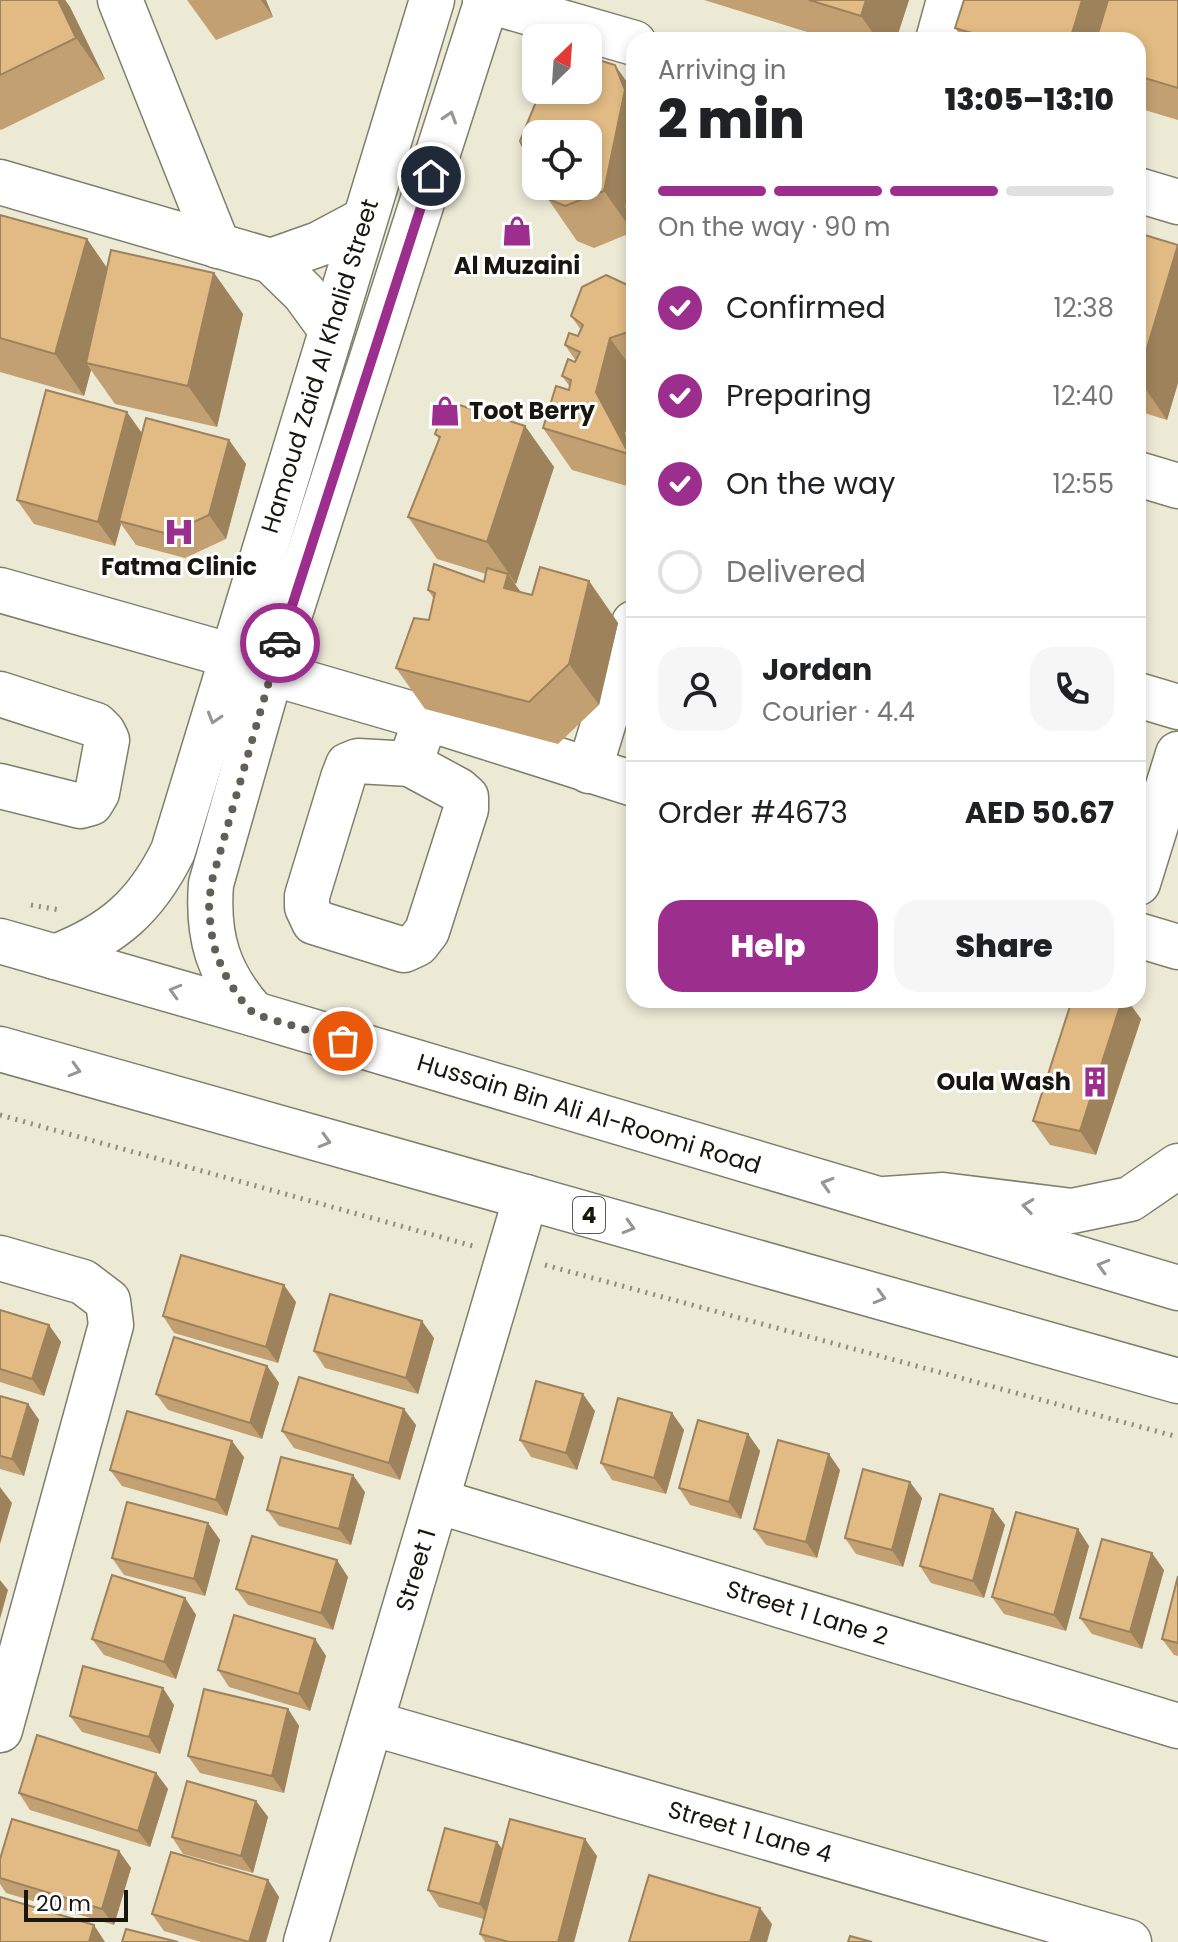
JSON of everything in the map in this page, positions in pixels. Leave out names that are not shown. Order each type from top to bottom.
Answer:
[{"type":"main road","points":[[120,0],[218,246]]},
{"type":"main road","name":"Hamoud Zaid Al Khalid Street","points":[[254,1014],[238,996],[216,954],[209,908],[211,884],[252,664],[331,330],[432,0]]},
{"type":"main road","points":[[486,0],[626,41]]},
{"type":"main road","name":"Hamoud Zaid Al Khalid Street","points":[[55,957],[79,948],[122,921],[143,900],[173,851],[252,664],[486,0]]},
{"type":"main road","points":[[940,32],[949,0]]},
{"type":"main road","points":[[0,182],[271,261],[304,293],[331,330]]},
{"type":"main road","points":[[1146,192],[1178,202]]},
{"type":"main road","points":[[271,261],[319,244],[364,220]]},
{"type":"main road","points":[[1146,476],[1178,486]]},
{"type":"main road","points":[[0,590],[426,718],[607,754],[626,775]]},
{"type":"main road","points":[[607,754],[626,662]]},
{"type":"main road","points":[[0,694],[96,725],[107,740],[97,793],[91,803],[80,806],[0,786]]},
{"type":"main road","points":[[1146,697],[1178,707]]},
{"type":"main road","points":[[410,764],[426,718]]},
{"type":"main road","points":[[1148,815],[1178,754]]},
{"type":"main road","points":[[358,761],[410,764],[458,790],[466,797],[466,809],[427,931],[417,944],[404,950],[314,922],[307,907],[307,896],[348,765],[358,761]]},
{"type":"main road","points":[[1146,937],[1178,947]]},
{"type":"main road","name":"Hussain Bin Ali Al-Roomi Road","points":[[0,941],[1178,1288]]},
{"type":"main road","name":"4","points":[[0,1049],[1178,1381]]},
{"type":"main road","points":[[879,1200],[943,1195],[1072,1211],[1130,1199],[1178,1166]]},
{"type":"main road","name":"Street 1","points":[[306,1942],[526,1197]]},
{"type":"main road","points":[[0,1258],[83,1282],[108,1301],[111,1325],[0,1730]]},
{"type":"main road","name":"Street 1 Lane 2","points":[[437,1501],[1178,1726]]},
{"type":"main road","name":"Street 1 Lane 4","points":[[371,1723],[1129,1942]]},
{"type":"path","points":[[0,1115],[1178,1437]]},
{"type":"building","points":[[0,0],[58,0],[76,38],[0,75]]},
{"type":"building","points":[[809,0],[866,0],[861,16]]},
{"type":"building","points":[[964,0],[1082,0],[1072,32],[968,32],[955,28]]},
{"type":"building","points":[[1108,0],[1178,0],[1178,88],[1146,78],[1146,32],[1098,32]]},
{"type":"building","points":[[602,61],[615,65],[625,90],[604,191],[602,120],[529,120],[535,104],[602,104]]},
{"type":"building","points":[[550,200],[581,200],[565,206]]},
{"type":"building","points":[[0,215],[87,239],[55,354],[0,338]]},
{"type":"building","points":[[1146,235],[1178,245],[1146,351]]},
{"type":"building","points":[[111,250],[214,273],[188,386],[86,363]]},
{"type":"building","points":[[606,275],[626,284],[626,333],[610,338],[596,392],[626,453],[543,428],[556,386],[569,390],[571,380],[562,376],[568,359],[575,362],[580,352],[565,345],[569,333],[578,336],[583,325],[571,316],[582,287]]},
{"type":"building","points":[[46,390],[127,412],[98,522],[17,500]]},
{"type":"building","points":[[447,401],[525,426],[487,542],[408,517],[440,437],[435,434]]},
{"type":"building","points":[[146,418],[229,440],[209,515],[168,534],[119,521]]},
{"type":"building","points":[[434,564],[484,582],[487,568],[508,574],[504,588],[532,595],[540,567],[589,581],[569,664],[529,702],[396,668],[414,618],[429,620],[435,593],[428,590]]},
{"type":"building","points":[[1069,1008],[1119,1008],[1080,1131],[1033,1121]]},
{"type":"building","points":[[181,1255],[284,1285],[266,1347],[163,1316]]},
{"type":"building","points":[[330,1294],[422,1321],[406,1378],[314,1351]]},
{"type":"building","points":[[0,1310],[49,1325],[32,1379],[0,1369]]},
{"type":"building","points":[[174,1337],[267,1366],[250,1423],[156,1394]]},
{"type":"building","points":[[299,1377],[404,1409],[389,1463],[282,1431]]},
{"type":"building","points":[[536,1381],[583,1394],[566,1453],[520,1440]]},
{"type":"building","points":[[0,1396],[28,1404],[12,1459],[0,1456]]},
{"type":"building","points":[[618,1398],[672,1413],[654,1478],[601,1463]]},
{"type":"building","points":[[127,1411],[232,1441],[216,1500],[110,1470]]},
{"type":"building","points":[[698,1420],[748,1434],[729,1502],[679,1488]]},
{"type":"building","points":[[778,1440],[829,1454],[806,1542],[754,1529]]},
{"type":"building","points":[[281,1457],[353,1475],[339,1529],[267,1510]]},
{"type":"building","points":[[863,1469],[910,1482],[892,1550],[845,1538]]},
{"type":"building","points":[[940,1494],[993,1509],[973,1581],[920,1566]]},
{"type":"building","points":[[127,1502],[208,1523],[194,1579],[112,1558]]},
{"type":"building","points":[[1016,1512],[1078,1529],[1054,1615],[992,1597]]},
{"type":"building","points":[[252,1536],[337,1560],[321,1613],[236,1589]]},
{"type":"building","points":[[1102,1539],[1152,1553],[1130,1632],[1080,1618]]},
{"type":"building","points":[[112,1575],[185,1598],[164,1662],[92,1639]]},
{"type":"building","points":[[1178,1576],[1178,1643],[1162,1639]]},
{"type":"building","points":[[234,1615],[315,1639],[299,1694],[218,1670]]},
{"type":"building","points":[[83,1666],[163,1688],[149,1737],[70,1716]]},
{"type":"building","points":[[204,1689],[288,1709],[272,1776],[188,1756]]},
{"type":"building","points":[[37,1735],[156,1773],[138,1831],[19,1793]]},
{"type":"building","points":[[187,1781],[256,1801],[241,1856],[172,1837]]},
{"type":"building","points":[[12,1819],[119,1851],[102,1909],[0,1878],[0,1859]]},
{"type":"building","points":[[510,1819],[585,1839],[558,1942],[509,1942],[480,1934]]},
{"type":"building","points":[[445,1828],[497,1842],[480,1904],[428,1890]]},
{"type":"building","points":[[171,1852],[268,1880],[249,1942],[152,1914]]},
{"type":"building","points":[[649,1875],[760,1908],[750,1942],[629,1942]]},
{"type":"building","points":[[0,1897],[94,1925],[89,1942],[0,1942]]},
{"type":"building","points":[[126,1929],[178,1942],[122,1942]]},
{"type":"building","points":[[850,1936],[872,1942],[848,1942]]},
{"type":"way so far","points":[[280,643],[211,884],[211,931],[216,954],[226,976],[254,1014],[343,1041]]},
{"type":"place","name":"Al Muzaini","points":[[517,231]]},
{"type":"place","name":"Toot Berry","points":[[445,411]]},
{"type":"place","name":"Fatma Clinic","points":[[179,532]]},
{"type":"place","name":"Oula Wash","points":[[1095,1082]]},
{"type":"route","points":[[280,643],[431,176]]}]
